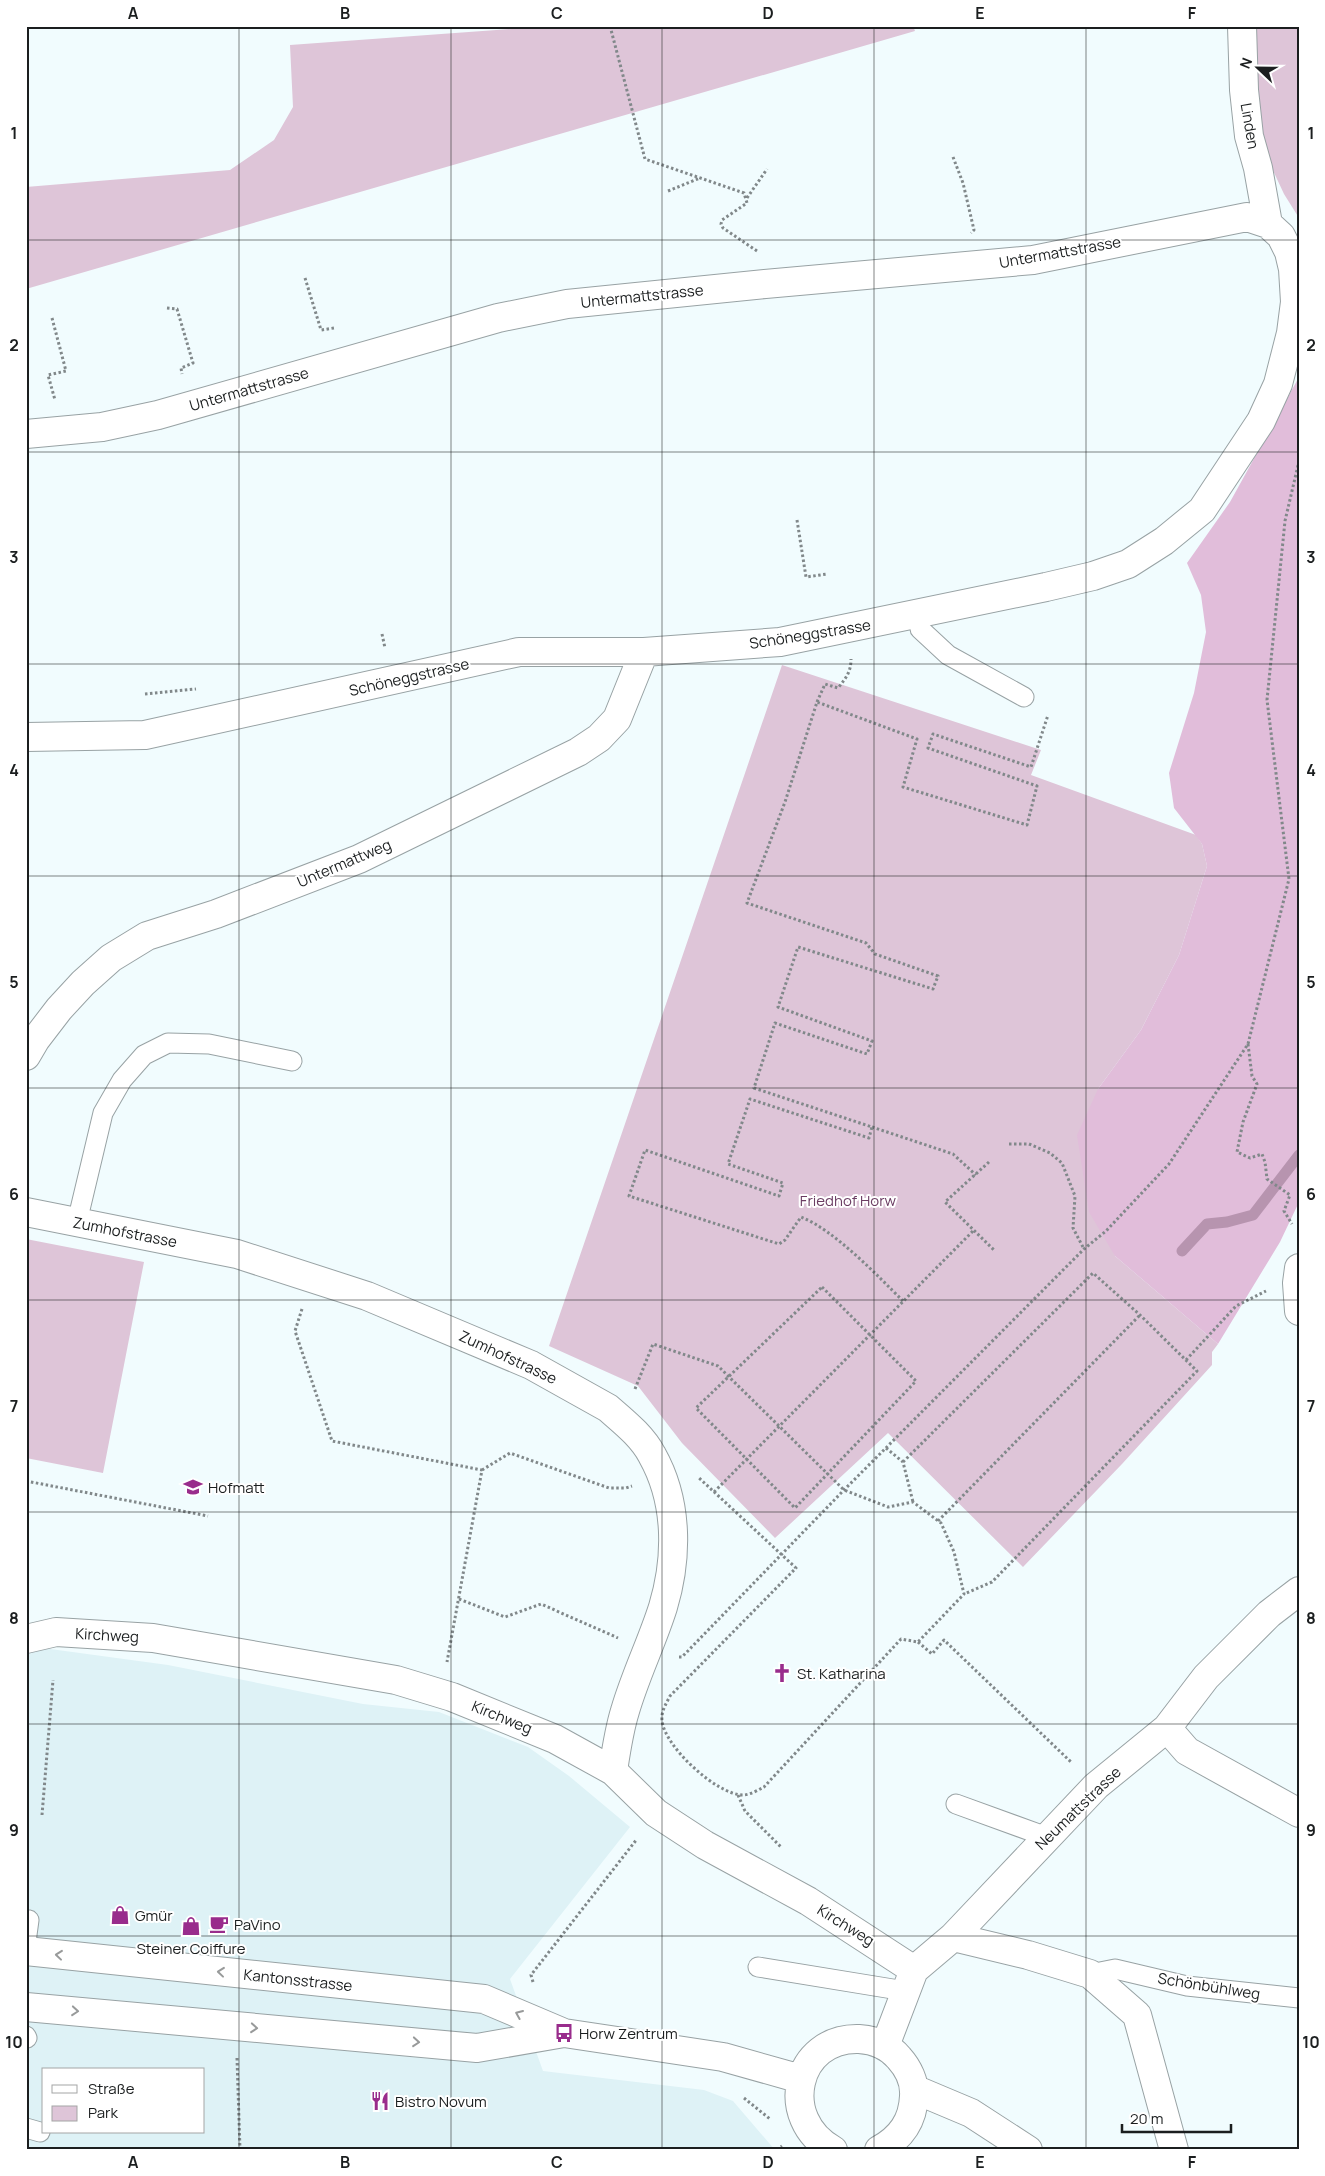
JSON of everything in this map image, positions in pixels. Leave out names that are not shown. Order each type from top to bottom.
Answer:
[{"type":"street","name":"Linden","points":[[1242,26],[1244,90],[1249,136],[1258,168],[1268,224]]},
{"type":"street","name":"Untermattstrasse","points":[[26,434],[102,426],[158,416],[506,316],[567,304],[1034,260],[1247,217],[1268,224]]},
{"type":"street","name":"Schöneggstrasse","points":[[26,737],[146,735],[519,652],[644,652],[780,642],[876,624],[1094,576],[1128,564],[1164,541],[1202,510],[1261,421],[1278,384],[1291,333],[1295,302],[1294,270],[1281,236],[1268,224]]},
{"type":"street","name":"Untermattweg","points":[[26,1056],[36,1039],[59,1009],[83,983],[111,958],[147,936],[224,910],[359,859],[578,752],[599,738],[617,719],[644,652]]},
{"type":"street","name":"Zumhofstrasse","points":[[26,1212],[237,1254],[367,1296],[531,1365],[608,1408],[638,1435],[652,1455],[669,1496],[674,1540],[663,1606],[625,1710],[614,1771]]},
{"type":"street","points":[[1299,1268],[1297,1283],[1299,1311]]},
{"type":"street","name":"Neumattstrasse","points":[[884,2046],[910,1981],[1096,1786],[1167,1728],[1206,1677],[1269,1614],[1299,1590]]},
{"type":"street","name":"Kirchweg","points":[[26,1639],[56,1632],[153,1638],[396,1680],[452,1697],[555,1739],[614,1771],[656,1813],[705,1845],[808,1901],[910,1981]]},
{"type":"street","points":[[1167,1728],[1188,1751],[1299,1813]]},
{"type":"street","points":[[953,1937],[1028,1955],[1090,1974],[1137,2015],[1174,2150]]},
{"type":"street","name":"Kantonsstrasse","points":[[26,1951],[484,2000],[564,2033],[723,2057],[802,2079]]},
{"type":"street","name":"Kantonsstrasse","points":[[26,2007],[477,2048],[564,2033]]},
{"type":"street","points":[[833,2150],[821,2143],[809,2130],[801,2114],[798,2097],[802,2079],[809,2064],[820,2051],[835,2043],[852,2039],[869,2040],[884,2046],[896,2054],[904,2064],[914,2089],[913,2109],[906,2128],[892,2143],[879,2150]]},
{"type":"street","points":[[914,2089],[971,2114],[1028,2150]]},
{"type":"lane","points":[[920,629],[948,655],[1024,697]]},
{"type":"lane","points":[[77,1222],[103,1113],[122,1080],[144,1055],[168,1043],[209,1044],[292,1061]]},
{"type":"lane","points":[[956,1804],[1047,1837]]},
{"type":"lane","points":[[26,1942],[29,1920]]},
{"type":"lane","points":[[758,1967],[910,1981]]},
{"type":"lane","name":"Schönbühlweg","points":[[1090,1974],[1115,1969],[1187,1986],[1299,1998]]},
{"type":"path","points":[[610,26],[645,159],[744,193],[747,198]]},
{"type":"path","points":[[953,157],[963,184],[974,230],[970,235],[954,244],[957,267]]},
{"type":"path","points":[[765,284],[760,254],[720,224],[722,220],[746,203],[747,198],[767,169]]},
{"type":"path","points":[[668,191],[700,178]]},
{"type":"path","points":[[305,278],[321,330],[334,328]]},
{"type":"path","points":[[166,308],[177,309],[193,364],[181,368],[188,407]]},
{"type":"path","points":[[52,318],[66,371],[48,375],[56,404]]},
{"type":"path","points":[[676,1657],[682,1657],[844,1490],[1084,1249],[1106,1231],[1169,1164],[1248,1044],[1290,880],[1267,700],[1285,522],[1299,460]]},
{"type":"path","points":[[797,520],[806,577],[827,574]]},
{"type":"path","points":[[851,651],[851,670],[845,680],[838,688],[825,684],[817,702],[784,802],[747,903],[866,943],[875,954],[938,976],[933,989],[798,946],[778,1007],[872,1041],[867,1054],[775,1023],[754,1088],[953,1154],[976,1174]]},
{"type":"path","points":[[817,702],[917,739],[903,786],[1027,825],[1037,786],[928,748],[933,734],[1031,767],[1050,707],[1024,697]]},
{"type":"path","points":[[1248,1044],[1252,1076],[1257,1084],[1243,1122],[1237,1152],[1250,1158],[1262,1154],[1267,1179],[1290,1195],[1284,1211],[1292,1224]]},
{"type":"path","points":[[872,1127],[869,1138],[750,1099],[728,1164],[783,1183],[779,1196],[645,1150],[629,1196],[779,1244],[785,1240],[801,1217],[816,1223],[878,1276],[903,1301]]},
{"type":"path","points":[[1009,1144],[1029,1144],[1050,1153],[1062,1163],[1075,1196],[1073,1228],[1084,1249]]},
{"type":"path","points":[[989,1162],[944,1202],[995,1251]]},
{"type":"path","points":[[714,1492],[974,1230]]},
{"type":"path","points":[[903,1462],[1093,1273],[1140,1315],[1197,1371],[992,1582],[964,1594],[918,1642]]},
{"type":"path","points":[[822,1287],[916,1381],[795,1508],[696,1408],[728,1376],[822,1287]]},
{"type":"path","points":[[1186,1360],[1236,1306],[1258,1293],[1267,1291]]},
{"type":"path","points":[[303,1306],[295,1331],[332,1441],[482,1470],[510,1453],[609,1488],[626,1488],[661,1476]]},
{"type":"path","points":[[938,1521],[1140,1315]]},
{"type":"path","points":[[640,1377],[653,1344],[718,1366],[844,1490],[888,1507],[913,1502]]},
{"type":"path","points":[[886,1448],[903,1462],[913,1502],[941,1523],[954,1552],[964,1594]]},
{"type":"path","points":[[447,1665],[482,1470]]},
{"type":"path","points":[[693,1473],[796,1568],[670,1696],[662,1711],[662,1721],[666,1735],[681,1754],[718,1788],[738,1795],[745,1795],[764,1787],[901,1639],[918,1642],[932,1654],[944,1640],[1073,1764]]},
{"type":"path","points":[[26,1481],[208,1516]]},
{"type":"path","points":[[458,1599],[505,1617],[541,1604],[620,1639]]},
{"type":"path","points":[[42,1815],[53,1680]]},
{"type":"path","points":[[738,1795],[745,1811],[784,1851]]},
{"type":"path","points":[[533,1982],[531,1975],[636,1840]]},
{"type":"path","points":[[236,2026],[240,2150]]},
{"type":"shaded area","points":[[1299,377],[1299,1202],[1280,1242],[1218,1344],[1115,1256],[1089,1212],[1077,1135],[1098,1089],[1141,1030],[1179,955],[1207,866],[1202,844],[1174,808],[1169,773],[1194,693],[1206,632],[1201,595],[1187,563],[1230,502]]},
{"type":"shaded area","points":[[43,1648],[168,1665],[363,1704],[439,1712],[528,1747],[569,1776],[630,1827],[510,1979],[543,2071],[704,2090],[733,2101],[775,2150],[26,2150],[26,1655]]},
{"type":"green space","points":[[553,26],[913,26],[915,31],[26,289],[26,187],[230,170],[274,140],[293,107],[290,45]]},
{"type":"green space","points":[[1250,26],[1299,26],[1299,218],[1284,194],[1262,147]]},
{"type":"green space","name":"Friedhof Horw","points":[[782,665],[1041,750],[1031,775],[1196,835],[1202,844],[1207,866],[1179,955],[1141,1030],[1098,1089],[1115,1256],[1218,1344],[1212,1352],[1212,1365],[1122,1464],[1023,1567],[888,1433],[775,1538],[682,1443],[638,1386],[549,1346]]},
{"type":"green space","points":[[26,1239],[144,1262],[103,1473],[26,1458]]},
{"type":"waterway","points":[[1182,1251],[1207,1224],[1227,1222],[1253,1215],[1299,1155]]},
{"type":"place","name":"Hofmatt","points":[[193,1487]]},
{"type":"place","name":"St. Katharina","points":[[782,1673]]},
{"type":"place","name":"Gmür","points":[[120,1915]]},
{"type":"place","name":"PaVino","points":[[219,1924]]},
{"type":"place","name":"Steiner Coiffure","points":[[191,1926]]},
{"type":"place","name":"Horw Zentrum","points":[[564,2033]]},
{"type":"place","name":"Bistro Novum","points":[[380,2101]]}]
